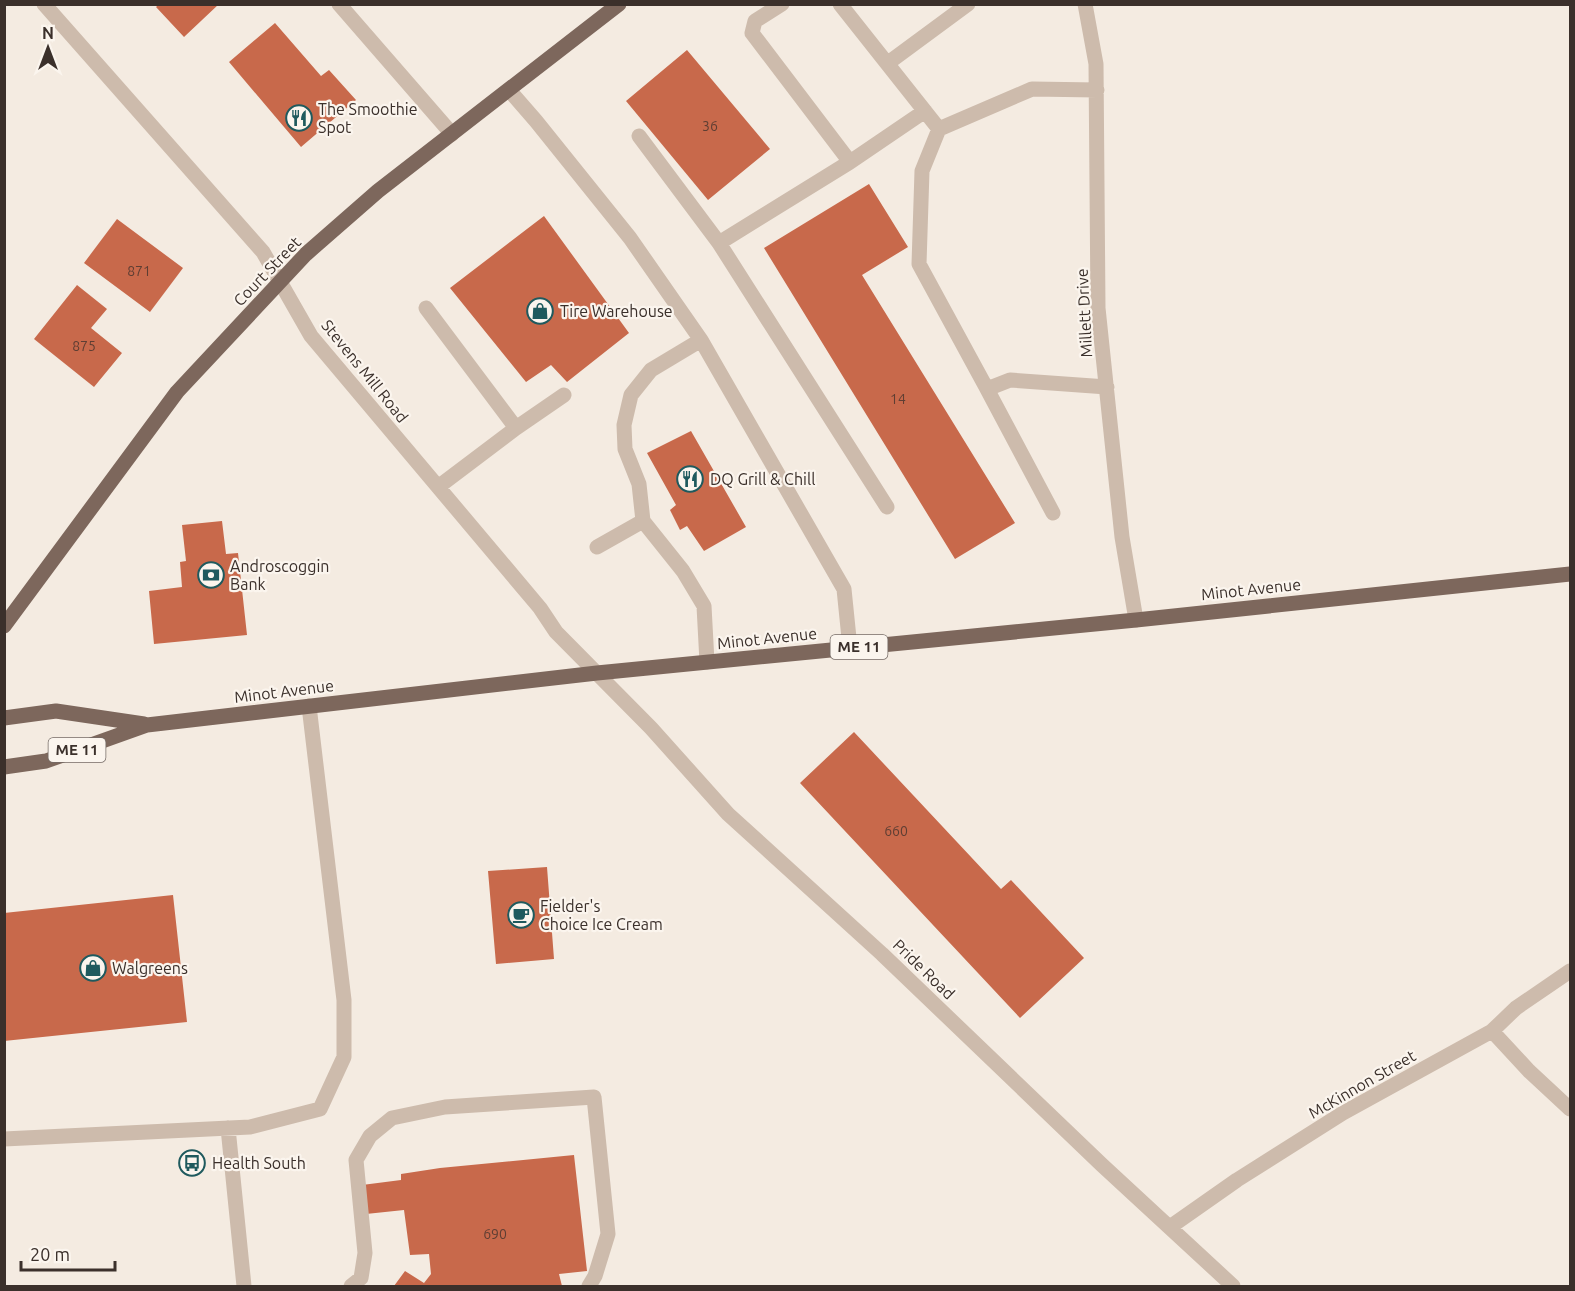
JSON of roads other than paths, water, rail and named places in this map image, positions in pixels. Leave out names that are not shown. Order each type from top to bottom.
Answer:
[{"type":"main road","name":"Court Street","points":[[4,626],[177,392],[306,254],[378,191],[619,4]]},
{"type":"main road","name":"Minot Avenue","points":[[4,767],[46,761],[147,725],[597,673],[1136,620],[1570,574]]},
{"type":"main road","name":"Minot Avenue","points":[[4,718],[56,711],[147,725]]},
{"type":"street","name":"Stevens Mill Road","points":[[44,4],[263,252],[311,336],[540,608],[556,632],[597,673]]},
{"type":"street","points":[[339,4],[452,134]]},
{"type":"street","points":[[782,4],[755,21],[752,33],[850,162]]},
{"type":"street","points":[[840,4],[939,129]]},
{"type":"street","points":[[888,63],[969,4]]},
{"type":"street","name":"Millett Drive","points":[[1085,4],[1093,39],[1097,90],[1100,268],[1098,308],[1122,537],[1136,620]]},
{"type":"street","points":[[1053,513],[918,264],[922,171],[939,129],[1032,89],[1097,90]]},
{"type":"street","points":[[508,90],[630,237],[701,340],[844,589],[850,648]]},
{"type":"street","points":[[719,243],[850,162],[924,111]]},
{"type":"street","points":[[639,136],[719,243],[887,507]]},
{"type":"street","points":[[426,308],[516,428]]},
{"type":"street","points":[[701,340],[651,370],[631,395],[624,425],[625,449],[639,484],[644,521],[682,571],[704,606],[707,662]]},
{"type":"street","points":[[987,389],[1010,380],[1107,387]]},
{"type":"street","points":[[438,487],[564,395]]},
{"type":"street","points":[[597,547],[644,521]]},
{"type":"street","name":"Pride Road","points":[[597,673],[651,728],[728,813],[882,954],[1233,1287]]},
{"type":"street","points":[[4,1139],[250,1127],[320,1109],[344,1057],[344,1000],[309,706]]},
{"type":"street","name":"McKinnon Street","points":[[1170,1227],[1237,1180],[1343,1113],[1492,1031],[1516,1008],[1570,971]]},
{"type":"street","points":[[1492,1031],[1529,1071],[1570,1109]]},
{"type":"street","points":[[351,1287],[361,1278],[365,1253],[356,1160],[362,1146],[378,1127],[392,1118],[446,1107],[594,1097],[608,1234],[595,1276],[589,1287]]},
{"type":"street","points":[[228,1128],[244,1287]]},
{"type":"place","name":"The Smoothie Spot","points":[[299,118]]},
{"type":"place","name":"Tire Warehouse","points":[[540,311]]},
{"type":"place","name":"DQ Grill & Chill","points":[[690,479]]},
{"type":"place","name":"Androscoggin Bank","points":[[211,575]]},
{"type":"place","name":"Fielder's Choice Ice Cream","points":[[521,915]]},
{"type":"place","name":"Walgreens","points":[[93,968]]},
{"type":"place","name":"Health South","points":[[192,1163]]}]
